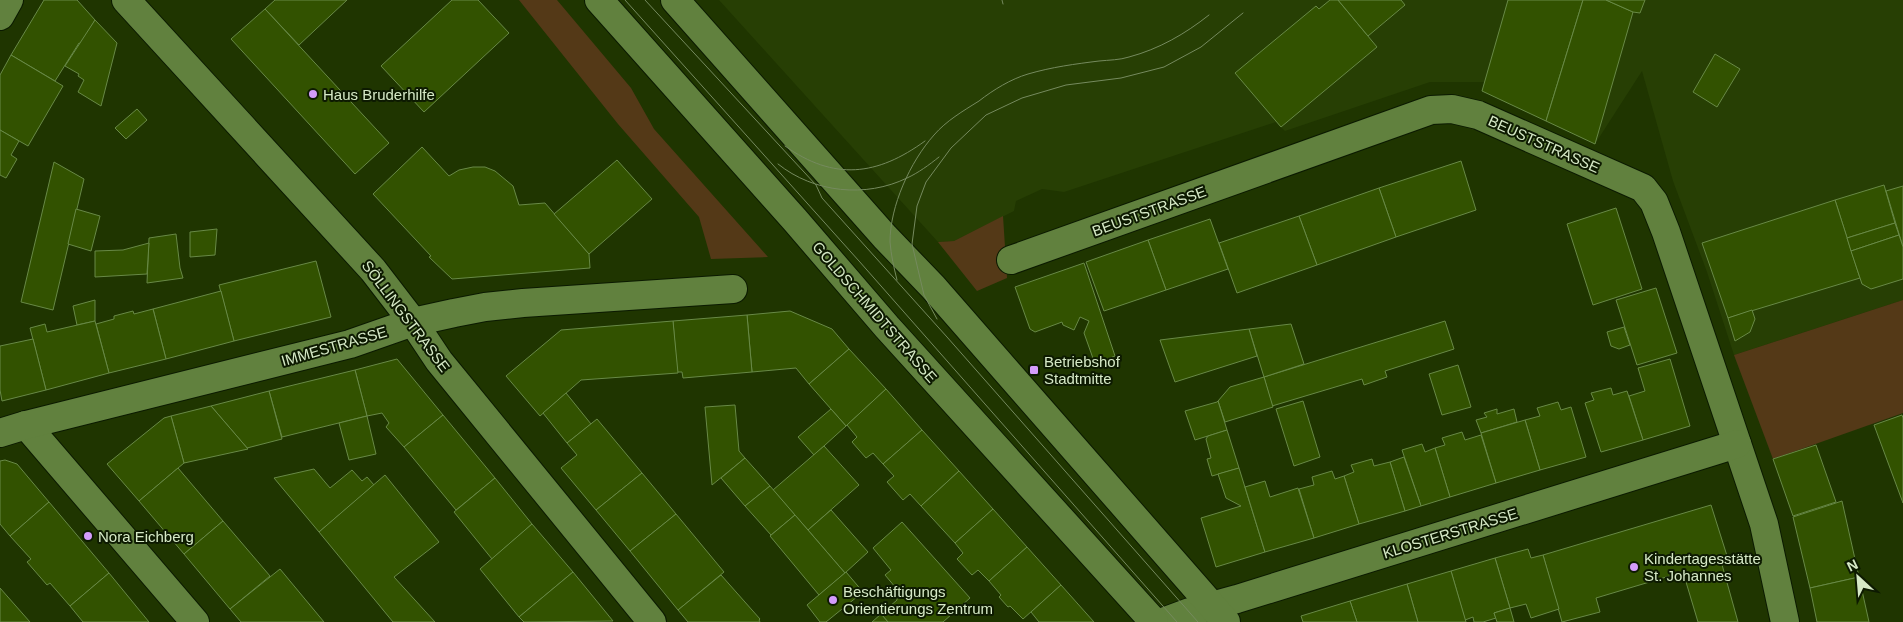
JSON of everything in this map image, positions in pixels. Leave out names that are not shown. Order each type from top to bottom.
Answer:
[{"type":"street","points":[[0,16],[9,0]]},
{"type":"street","name":"SÖLLINGSTRASSE","points":[[126,0],[373,270],[413,322],[439,361],[652,622]]},
{"type":"street","name":"GOLDSCHMIDTSTRASSE","points":[[599,0],[789,213],[887,327],[1154,622]]},
{"type":"street","points":[[675,0],[885,237],[933,287],[1220,614]]},
{"type":"street","name":"BEUSTSTRASSE","points":[[1011,260],[1431,110],[1452,109],[1478,115],[1643,188],[1654,202],[1764,524],[1785,622]]},
{"type":"street","name":"IMMESTRASSE","points":[[0,433],[350,344],[413,322],[485,307],[733,289]]},
{"type":"street","points":[[26,425],[195,622]]},
{"type":"street","name":"KLOSTERSTRASSE","points":[[1164,622],[1190,612],[1220,614],[1737,444]]},
{"type":"shaded area","points":[[519,0],[557,0],[631,88],[654,129],[768,257],[711,259],[699,217],[618,124]]},
{"type":"shaded area","points":[[719,0],[1903,0],[1903,300],[1734,355],[1707,272],[1673,181],[1642,71],[1595,144],[1546,121],[1483,82],[1430,82],[1285,131],[1276,122],[1064,192],[1042,189],[1016,201],[1014,211],[954,241],[938,242]]},
{"type":"shaded area","points":[[1003,216],[1007,278],[977,291],[938,242],[954,241]]},
{"type":"shaded area","points":[[1903,300],[1903,413],[1773,459],[1734,355]]},
{"type":"building","points":[[44,0],[77,0],[95,20],[55,81],[11,55]]},
{"type":"building","points":[[275,0],[347,0],[299,45],[265,9]]},
{"type":"building","points":[[452,0],[478,0],[509,33],[424,112],[381,66]]},
{"type":"building","points":[[1330,0],[1338,0],[1377,47],[1281,127],[1235,73],[1316,6],[1319,9]]},
{"type":"building","points":[[1338,0],[1401,0],[1405,5],[1368,36]]},
{"type":"building","points":[[1508,0],[1583,0],[1546,121],[1482,91]]},
{"type":"building","points":[[1583,0],[1606,0],[1633,12],[1595,144],[1546,121]]},
{"type":"building","points":[[1606,0],[1645,0],[1640,13],[1633,12]]},
{"type":"building","name":"Haus Bruderhilfe","points":[[265,9],[389,143],[355,174],[231,39]]},
{"type":"building","points":[[95,20],[117,43],[101,106],[78,92],[84,80],[78,76],[79,74],[65,66]]},
{"type":"building","points":[[1715,54],[1740,69],[1717,107],[1693,92]]},
{"type":"building","points":[[11,55],[63,86],[28,146],[0,130],[0,75]]},
{"type":"building","points":[[137,109],[147,120],[126,139],[115,128]]},
{"type":"building","points":[[0,130],[19,141],[11,155],[17,159],[6,178],[0,175]]},
{"type":"building","points":[[422,147],[449,176],[459,170],[485,167],[495,171],[513,186],[519,205],[545,203],[589,254],[590,268],[452,279],[429,257],[431,256],[373,194]]},
{"type":"building","points":[[617,160],[652,199],[589,254],[554,214]]},
{"type":"building","points":[[1461,161],[1476,210],[1396,237],[1379,188]]},
{"type":"building","points":[[54,162],[84,179],[53,310],[21,302]]},
{"type":"building","points":[[1884,185],[1895,223],[1847,238],[1835,200]]},
{"type":"building","points":[[1903,186],[1903,247],[1886,191]]},
{"type":"building","points":[[1379,188],[1396,237],[1317,265],[1299,216]]},
{"type":"building","points":[[1835,200],[1860,278],[1728,318],[1702,243]]},
{"type":"building","points":[[1616,208],[1642,289],[1593,305],[1567,224]]},
{"type":"building","points":[[76,209],[100,216],[91,251],[68,244]]},
{"type":"building","points":[[1299,216],[1317,265],[1237,293],[1219,243]]},
{"type":"building","points":[[1210,219],[1228,269],[1166,290],[1148,240]]},
{"type":"building","points":[[1895,223],[1899,235],[1851,251],[1847,238]]},
{"type":"building","points":[[217,229],[215,255],[190,257],[190,232]]},
{"type":"building","points":[[176,234],[183,278],[147,283],[149,238]]},
{"type":"building","points":[[1899,235],[1903,247],[1903,279],[1871,289],[1862,284],[1851,251]]},
{"type":"building","points":[[1148,240],[1166,290],[1104,311],[1086,262]]},
{"type":"building","points":[[149,243],[147,274],[95,277],[95,251],[123,250]]},
{"type":"building","points":[[316,261],[331,317],[234,341],[219,285]]},
{"type":"building","points":[[1084,263],[1115,356],[1095,364],[1084,333],[1089,321],[1080,317],[1074,330],[1063,325],[1062,322],[1035,332],[1030,329],[1015,287]]},
{"type":"building","points":[[1656,288],[1677,353],[1637,365],[1616,300]]},
{"type":"building","points":[[221,291],[234,341],[166,359],[153,309]]},
{"type":"building","points":[[95,300],[95,321],[77,325],[73,306]]},
{"type":"building","points":[[153,309],[166,359],[109,373],[96,324],[114,319],[114,316],[133,311],[134,314]]},
{"type":"building","points":[[1752,310],[1755,319],[1750,332],[1735,341],[1728,318]]},
{"type":"building","points":[[790,311],[832,329],[849,349],[809,384],[796,368],[752,372],[747,315]]},
{"type":"building","points":[[747,315],[752,372],[683,378],[682,372],[677,372],[673,321]]},
{"type":"building","points":[[95,321],[109,373],[46,390],[30,328],[45,324],[47,332]]},
{"type":"building","points":[[673,321],[678,373],[581,380],[540,416],[506,376],[561,330]]},
{"type":"building","points":[[1445,321],[1454,349],[1385,371],[1387,377],[1364,385],[1362,379],[1272,406],[1264,377]]},
{"type":"building","points":[[1291,324],[1304,364],[1264,377],[1249,329]]},
{"type":"building","points":[[1624,327],[1630,345],[1619,349],[1611,346],[1607,332]]},
{"type":"building","points":[[1249,329],[1257,356],[1175,382],[1160,340]]},
{"type":"building","points":[[33,339],[46,390],[2,401],[0,390],[0,346]]},
{"type":"building","points":[[849,349],[886,389],[846,426],[809,384]]},
{"type":"building","points":[[397,359],[443,415],[404,447],[386,427],[389,423],[382,413],[367,416],[355,370]]},
{"type":"building","points":[[1670,359],[1690,426],[1643,440],[1629,396],[1645,391],[1638,368]]},
{"type":"building","points":[[1458,365],[1471,407],[1442,415],[1429,374]]},
{"type":"building","points":[[355,370],[367,416],[282,437],[269,391]]},
{"type":"building","points":[[1264,377],[1273,407],[1225,422],[1218,401],[1230,387]]},
{"type":"building","points":[[1611,388],[1613,395],[1627,391],[1643,440],[1601,452],[1585,403],[1594,400],[1591,393]]},
{"type":"building","points":[[886,389],[922,430],[883,464],[873,453],[866,458],[852,442],[857,437],[847,425]]},
{"type":"building","points":[[269,391],[282,439],[247,448],[211,406]]},
{"type":"building","points":[[566,393],[591,424],[567,443],[543,413]]},
{"type":"building","points":[[1218,401],[1227,430],[1195,440],[1185,411]]},
{"type":"building","points":[[1303,401],[1320,457],[1294,466],[1276,409]]},
{"type":"building","points":[[1558,402],[1561,410],[1571,407],[1586,457],[1540,470],[1525,420],[1540,416],[1537,408]]},
{"type":"building","points":[[735,405],[739,451],[745,458],[712,485],[705,407]]},
{"type":"building","points":[[211,406],[248,449],[184,463],[171,416]]},
{"type":"building","points":[[831,409],[846,426],[814,455],[798,437]]},
{"type":"building","points":[[1497,409],[1497,414],[1514,409],[1517,422],[1481,433],[1476,420],[1487,417],[1484,413]]},
{"type":"building","points":[[443,415],[495,478],[456,510],[404,447]]},
{"type":"building","points":[[1902,415],[1903,418],[1903,503],[1874,425]]},
{"type":"building","points":[[171,416],[184,463],[139,501],[107,464],[164,418]]},
{"type":"building","points":[[367,416],[376,454],[349,460],[339,423]]},
{"type":"building","points":[[597,419],[642,473],[596,510],[561,468],[577,455],[567,443]]},
{"type":"building","points":[[1525,420],[1540,470],[1496,483],[1481,433]]},
{"type":"building","points":[[922,430],[959,471],[921,506],[910,494],[903,500],[887,482],[894,476],[883,464]]},
{"type":"building","points":[[1227,430],[1239,468],[1212,476],[1207,459],[1211,458],[1206,439],[1208,436]]},
{"type":"building","points":[[1462,432],[1465,440],[1481,435],[1496,483],[1450,497],[1435,448],[1445,445],[1442,438]]},
{"type":"building","points":[[1422,444],[1425,452],[1435,448],[1450,497],[1421,506],[1402,450]]},
{"type":"building","points":[[1816,445],[1836,502],[1793,516],[1773,459]]},
{"type":"building","points":[[824,446],[859,485],[808,530],[773,490]]},
{"type":"building","points":[[1404,457],[1421,506],[1405,511],[1390,462]]},
{"type":"building","points":[[745,458],[770,486],[745,506],[721,478]]},
{"type":"building","points":[[1372,459],[1374,466],[1390,462],[1405,511],[1359,524],[1344,476],[1354,472],[1351,465]]},
{"type":"building","points":[[5,460],[17,464],[49,502],[10,536],[0,524],[0,461]]},
{"type":"building","points":[[178,468],[223,521],[184,554],[139,501]]},
{"type":"building","points":[[1239,468],[1265,552],[1216,567],[1201,518],[1241,506],[1226,498],[1218,474]]},
{"type":"building","points":[[314,469],[330,488],[352,470],[362,481],[367,477],[374,485],[319,532],[274,478]]},
{"type":"building","points":[[959,471],[993,509],[955,543],[921,506]]},
{"type":"building","points":[[1332,471],[1335,479],[1344,476],[1359,524],[1314,538],[1299,489],[1314,485],[1312,477]]},
{"type":"building","points":[[642,473],[676,514],[630,551],[596,510]]},
{"type":"building","points":[[385,475],[439,542],[394,577],[435,622],[393,622],[319,532]]},
{"type":"building","points":[[495,478],[532,524],[492,559],[454,512]]},
{"type":"building","points":[[1265,481],[1270,497],[1298,488],[1314,538],[1265,552],[1245,487]]},
{"type":"building","points":[[770,486],[795,515],[771,535],[745,506]]},
{"type":"building","points":[[1842,501],[1859,577],[1810,588],[1793,517]]},
{"type":"building","points":[[49,502],[109,573],[70,606],[50,583],[47,585],[27,562],[31,559],[10,536]]},
{"type":"building","name":"Kindertagesstätte St. Johannes","points":[[1711,505],[1728,559],[1721,561],[1738,622],[1698,622],[1683,572],[1596,598],[1600,612],[1562,622],[1543,555]]},
{"type":"building","points":[[993,509],[1027,547],[989,581],[978,570],[972,575],[957,559],[963,553],[955,543]]},
{"type":"building","points":[[831,510],[868,552],[845,573],[808,530]]},
{"type":"building","points":[[676,514],[724,572],[678,610],[630,551]]},
{"type":"building","points":[[795,515],[845,573],[819,595],[770,536]]},
{"type":"building","points":[[223,521],[270,576],[230,609],[184,554]]},
{"type":"building","points":[[902,522],[970,598],[943,622],[888,622],[881,614],[897,600],[896,588],[885,575],[891,570],[873,548]]},
{"type":"building","points":[[532,524],[573,572],[519,617],[480,569]]},
{"type":"building","points":[[1027,547],[1061,585],[1023,619],[999,597],[1001,595],[989,581]]},
{"type":"building","points":[[1528,549],[1531,558],[1543,555],[1559,609],[1531,618],[1526,604],[1510,608],[1495,558]]},
{"type":"building","points":[[1495,558],[1510,608],[1494,613],[1496,618],[1483,622],[1474,622],[1473,617],[1465,620],[1451,571]]},
{"type":"building","points":[[280,569],[324,622],[241,622],[230,609]]},
{"type":"building","points":[[1451,571],[1466,622],[1418,622],[1407,584]]},
{"type":"building","points":[[573,572],[613,621],[524,622],[519,617]]},
{"type":"building","name":"Beschäftigungs Orientierungs Zentrum","points":[[846,572],[863,592],[826,622],[820,622],[807,605]]},
{"type":"building","points":[[109,573],[149,622],[83,622],[70,606]]},
{"type":"building","points":[[721,575],[760,619],[760,622],[688,622],[678,610]]},
{"type":"building","points":[[1859,577],[1869,622],[1817,622],[1810,588]]},
{"type":"building","points":[[1407,584],[1418,622],[1357,622],[1350,601]]},
{"type":"building","points":[[1061,585],[1094,622],[1039,622],[1031,612]]},
{"type":"building","points":[[0,588],[30,622],[0,622]]},
{"type":"building","points":[[1350,601],[1357,622],[1303,622],[1301,616]]},
{"type":"building","points":[[1510,608],[1514,622],[1497,622],[1494,613]]},
{"type":"building","points":[[881,614],[888,622],[872,622]]},
{"type":"tram line","points":[[625,0],[859,261],[1177,622]]},
{"type":"tram line","points":[[645,0],[816,185],[822,198],[1198,622]]},
{"type":"tram line","points":[[1002,0],[1003,4]]},
{"type":"tram line","points":[[937,319],[924,295],[912,244],[917,206],[926,182],[951,148],[986,115],[1022,98],[1066,85],[1121,78],[1164,67],[1201,47],[1243,13]]},
{"type":"tram line","points":[[897,280],[890,242],[891,228],[898,199],[917,158],[944,125],[1002,85],[1015,79],[1055,68],[1122,59],[1140,54],[1171,40],[1209,15]]},
{"type":"tram line","points":[[785,146],[821,165],[855,170],[873,167],[890,161],[925,141]]},
{"type":"tram line","points":[[778,164],[792,174],[808,181],[824,186],[858,190],[875,188],[907,178],[939,157]]},
{"type":"place","name":"Haus Bruderhilfe","points":[[313,94]]},
{"type":"place","name":"Betriebshof Stadtmitte","points":[[1034,370]]},
{"type":"place","name":"Nora Eichberg","points":[[88,536]]},
{"type":"place","name":"Kindertagesstätte St. Johannes","points":[[1634,567]]},
{"type":"place","name":"Beschäftigungs Orientierungs Zentrum","points":[[833,600]]}]
